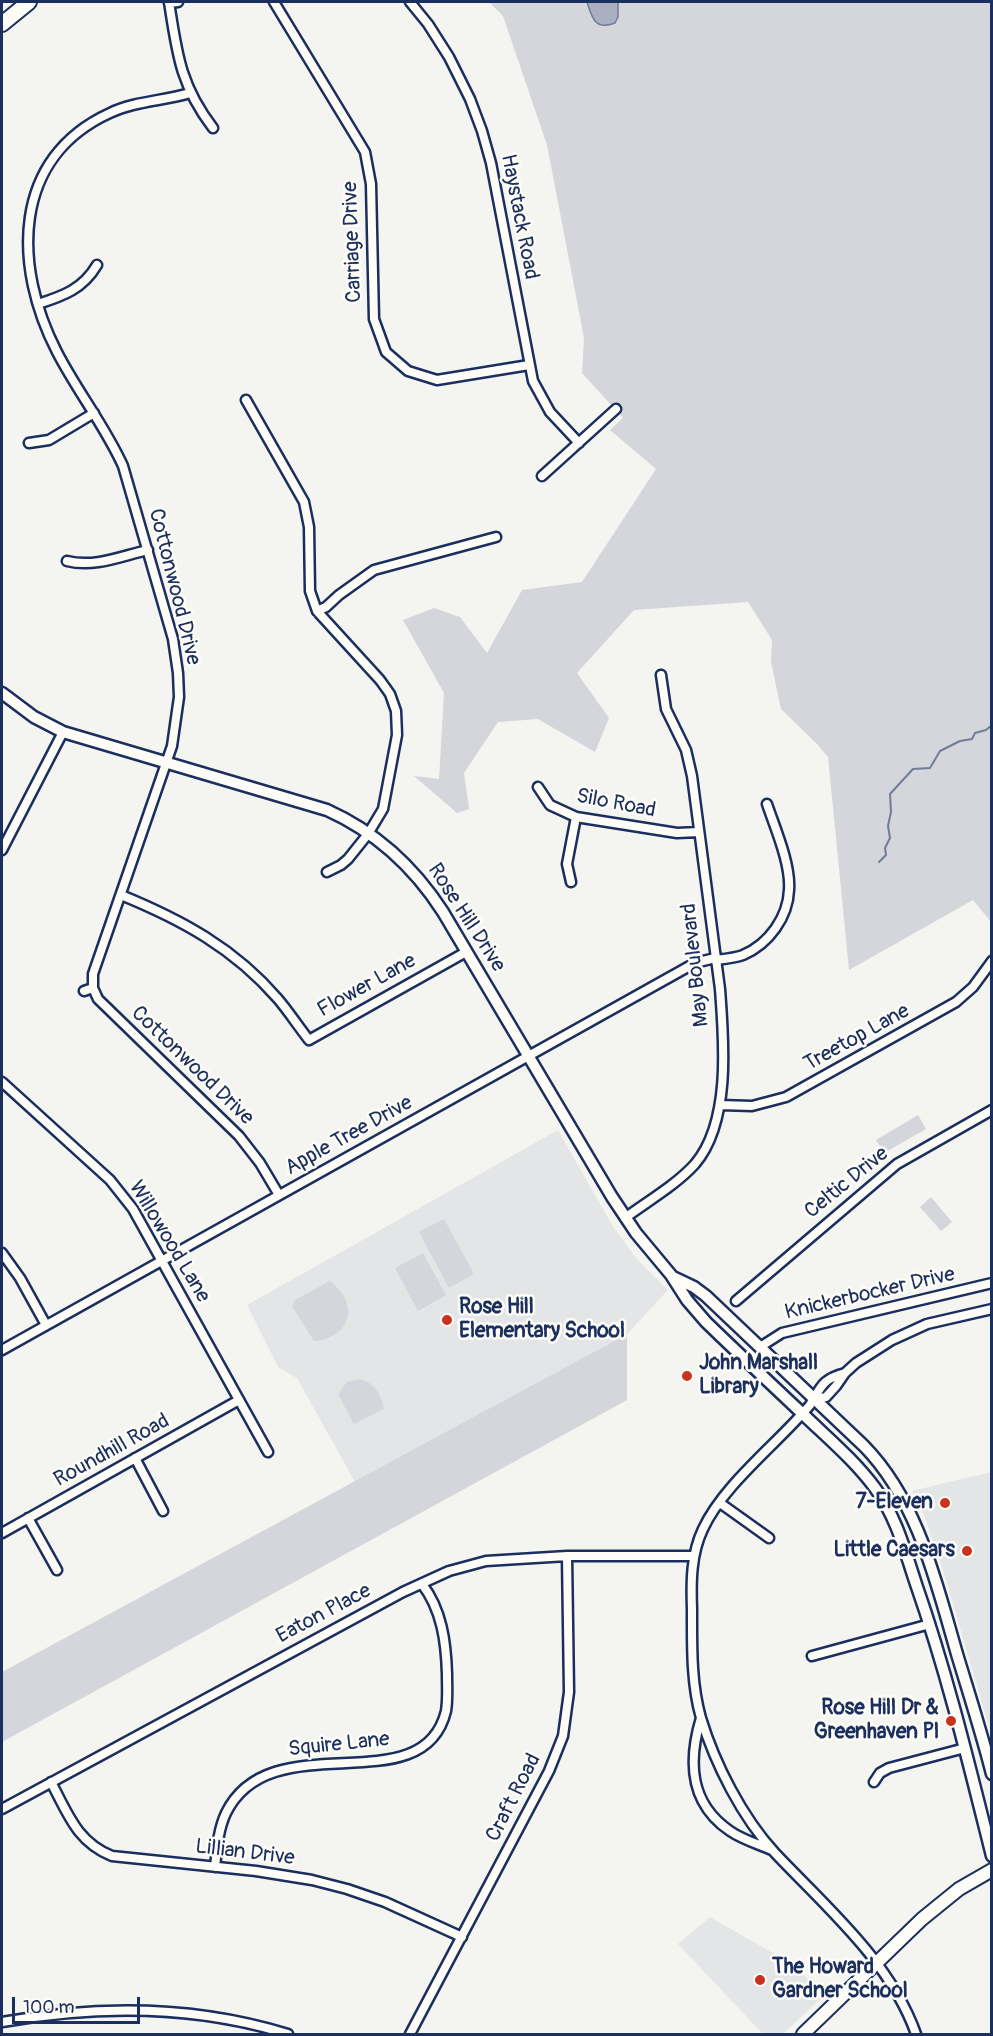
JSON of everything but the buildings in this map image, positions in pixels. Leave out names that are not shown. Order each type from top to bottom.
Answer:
[{"type":"main road","points":[[2,24],[29,2]]},
{"type":"main road","points":[[803,2034],[950,1896],[972,1880],[992,1870]]},
{"type":"street","points":[[172,2],[179,63],[190,93],[213,128]]},
{"type":"street","name":"Carriage Drive","points":[[274,2],[365,152],[371,184],[374,320],[387,352],[408,371],[437,380],[529,365]]},
{"type":"street","name":"Haystack Road","points":[[410,2],[428,24],[449,57],[470,99],[491,163],[533,381],[550,412],[579,443]]},
{"type":"street","name":"Cottonwood Drive","points":[[190,93],[168,100],[129,106],[109,113],[79,131],[54,157],[37,188],[27,226],[29,266],[38,304],[57,352],[123,466],[172,639],[178,673],[177,719],[166,762],[88,989],[239,1136],[260,1163],[279,1195]]},
{"type":"street","points":[[38,304],[59,297],[80,285],[90,278],[97,265]]},
{"type":"street","points":[[246,400],[304,502],[309,527],[310,591],[317,611],[380,680],[390,694],[396,711],[397,735],[383,810],[369,834],[348,859],[327,872]]},
{"type":"street","points":[[542,476],[616,409]]},
{"type":"street","points":[[29,442],[49,440],[94,413]]},
{"type":"street","points":[[317,611],[326,607],[339,594],[374,570],[496,537]]},
{"type":"street","points":[[67,561],[94,564],[148,549]]},
{"type":"street","name":"May Boulevard","points":[[625,1218],[678,1179],[696,1162],[714,1133],[720,1105],[722,1021],[699,832],[689,762],[686,750],[666,709],[661,675]]},
{"type":"street","name":"Rose Hill Drive","points":[[2,693],[34,717],[63,732],[312,805],[343,817],[394,852],[423,883],[443,912],[625,1218],[673,1277],[687,1300],[706,1322],[872,1455],[904,1500],[951,1632],[992,1774]]},
{"type":"street","points":[[2,850],[63,732]]},
{"type":"street","name":"Silo Road","points":[[538,787],[550,805],[576,817],[677,833],[699,832]]},
{"type":"street","name":"Apple Tree Drive","points":[[2,1350],[695,963],[743,955],[764,941],[778,926],[786,909],[790,888],[786,865],[767,804]]},
{"type":"street","points":[[571,882],[567,864],[576,817]]},
{"type":"street","name":"Flower Lane","points":[[121,895],[182,922],[229,952],[278,999],[309,1040],[466,952]]},
{"type":"street","name":"Treetop Lane","points":[[720,1105],[735,1107],[760,1105],[795,1093],[956,1002],[973,987],[992,961]]},
{"type":"street","name":"Willowood Lane","points":[[2,1082],[116,1187],[133,1209],[268,1452]]},
{"type":"street","name":"Celtic Drive","points":[[736,1301],[897,1164],[992,1110]]},
{"type":"street","points":[[2,1253],[20,1278],[46,1325]]},
{"type":"street","name":"Rose Hill Drive","points":[[673,1277],[706,1296],[760,1347],[884,1501],[902,1542],[930,1624],[992,1856]]},
{"type":"street","name":"Knickerbocker Drive","points":[[760,1347],[782,1333],[992,1283]]},
{"type":"street","points":[[916,2034],[904,2005],[865,1948],[773,1850],[740,1804],[727,1781],[701,1718],[694,1674],[691,1585],[694,1556],[703,1528],[720,1503],[809,1406],[826,1397],[845,1373],[872,1352],[917,1328],[992,1309]]},
{"type":"street","name":"Roundhill Road","points":[[2,1533],[239,1400]]},
{"type":"street","points":[[135,1458],[163,1511]]},
{"type":"street","points":[[720,1503],[769,1538]]},
{"type":"street","points":[[28,1518],[57,1570]]},
{"type":"street","name":"Eaton Place","points":[[2,1809],[448,1571],[486,1561],[567,1556],[694,1556]]},
{"type":"street","name":"Craft Road","points":[[411,2034],[549,1771],[563,1736],[569,1692],[567,1556]]},
{"type":"street","name":"Squire Lane","points":[[215,1867],[219,1834],[226,1814],[238,1795],[257,1779],[286,1768],[402,1757],[421,1748],[436,1733],[447,1704],[446,1647],[438,1615],[422,1584]]},
{"type":"street","points":[[812,1656],[930,1624]]},
{"type":"street","points":[[701,1718],[693,1756],[695,1780],[702,1800],[712,1814],[729,1830],[773,1850]]},
{"type":"street","points":[[874,1782],[880,1773],[889,1768],[965,1748]]},
{"type":"street","name":"Lillian Drive","points":[[51,1782],[79,1833],[91,1845],[103,1852],[121,1858],[286,1875],[346,1889],[417,1915],[462,1937]]},
{"type":"street","points":[[2,2022],[60,2013],[172,2012],[222,2018],[288,2034]]},
{"type":"shaded area","points":[[489,2],[991,2],[991,922],[973,900],[849,970],[828,757],[781,709],[771,662],[772,640],[748,602],[634,610],[577,673],[609,718],[595,752],[538,719],[498,722],[464,773],[469,809],[457,813],[414,776],[439,779],[444,693],[403,620],[434,608],[460,617],[487,653],[522,590],[582,582],[656,469],[610,430],[623,418],[582,373],[584,338],[547,145],[503,16]]},
{"type":"shaded area","points":[[918,1115],[926,1129],[884,1153],[876,1140]]},
{"type":"shaded area","name":"Rose Hill Elementary School","points":[[558,1130],[612,1225],[636,1258],[668,1290],[627,1334],[355,1482],[297,1378],[278,1367],[247,1305]]},
{"type":"shaded area","points":[[931,1197],[952,1222],[941,1231],[920,1207]]},
{"type":"shaded area","points":[[444,1219],[474,1274],[449,1288],[419,1232]]},
{"type":"shaded area","points":[[423,1253],[446,1295],[418,1311],[395,1268]]},
{"type":"shaded area","points":[[330,1281],[342,1293],[347,1304],[347,1320],[343,1327],[331,1337],[314,1341],[292,1306],[295,1300]]},
{"type":"shaded area","points":[[627,1334],[627,1400],[2,1742],[2,1672]]},
{"type":"shaded area","points":[[361,1379],[377,1390],[384,1409],[354,1424],[338,1394],[347,1382]]},
{"type":"shaded area","points":[[992,1472],[991,1733],[943,1570],[925,1518],[912,1491]]},
{"type":"shaded area","name":"The Howard Gardner School","points":[[710,1917],[792,1964],[825,1995],[783,2034],[763,2034],[678,1944]]},
{"type":"water","points":[[587,2],[618,2],[618,17],[615,23],[603,25],[595,22]]},
{"type":"waterway","points":[[879,862],[886,855],[885,848],[890,838],[888,826],[891,812],[890,794],[913,769],[930,768],[940,751],[960,741],[972,739],[975,733],[986,730],[992,725]]},
{"type":"place","name":"Rose Hill Elementary School","points":[[447,1320]]},
{"type":"place","name":"John Marshall Library","points":[[687,1376]]},
{"type":"place","name":"7-Eleven","points":[[945,1503]]},
{"type":"place","name":"Little Caesars","points":[[967,1551]]},
{"type":"place","name":"Rose Hill Dr & Greenhaven Pl","points":[[951,1721]]},
{"type":"place","name":"The Howard Gardner School","points":[[760,1980]]}]
